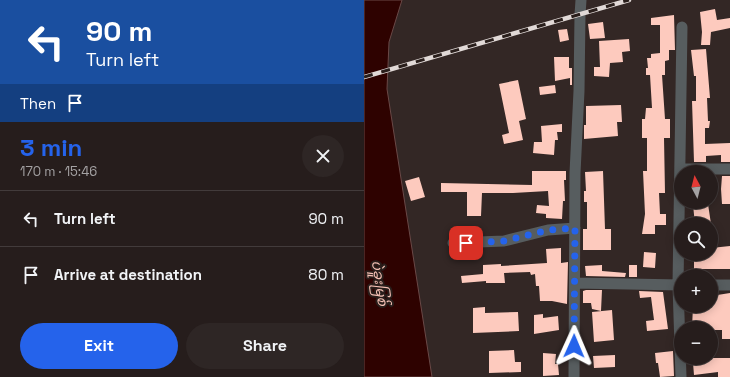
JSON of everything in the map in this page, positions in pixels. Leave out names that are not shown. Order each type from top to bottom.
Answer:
[{"type":"street","points":[[574,377],[575,173],[579,91],[580,15],[582,0]]},
{"type":"street","points":[[680,165],[682,26]]},
{"type":"street","points":[[718,169],[730,169]]},
{"type":"street","points":[[680,209],[680,269]]},
{"type":"street","points":[[453,243],[504,241],[548,230],[575,228]]},
{"type":"street","points":[[575,283],[674,285]]},
{"type":"street","points":[[718,285],[730,285]]},
{"type":"street","points":[[680,313],[681,377]]},
{"type":"water","name":"ပဲခူးမြစ်","points":[[364,0],[402,0],[389,42],[387,89],[432,377],[364,377]]},
{"type":"building","points":[[715,9],[717,20],[730,18],[730,28],[711,32],[710,45],[701,45],[702,32],[700,12]]},
{"type":"building","points":[[674,15],[675,50],[669,50],[669,60],[665,61],[665,75],[662,75],[665,119],[670,119],[670,138],[664,138],[665,193],[659,193],[660,214],[666,214],[666,225],[655,225],[655,234],[642,234],[645,214],[643,171],[647,171],[647,138],[642,138],[642,119],[645,119],[646,108],[652,108],[650,75],[646,75],[646,68],[648,68],[647,58],[651,58],[651,54],[660,53],[660,25],[651,25],[651,18]]},
{"type":"building","points":[[603,22],[605,38],[590,39],[588,24]]},
{"type":"building","points":[[567,29],[569,40],[560,42],[558,30]]},
{"type":"building","points":[[629,39],[630,51],[622,52],[623,62],[610,63],[609,77],[594,76],[594,67],[600,67],[599,41]]},
{"type":"building","points":[[706,49],[710,98],[707,98],[708,121],[710,121],[709,128],[705,128],[705,144],[730,143],[730,162],[721,162],[721,155],[706,156],[706,162],[694,162],[692,101],[696,101],[696,76],[694,76],[691,50]]},
{"type":"building","points":[[554,57],[569,57],[569,68],[572,68],[572,85],[570,85],[570,78],[555,81]]},
{"type":"building","points":[[518,80],[526,119],[519,121],[523,140],[504,144],[502,135],[509,133],[499,84]]},
{"type":"building","points":[[555,85],[556,93],[540,95],[539,87]]},
{"type":"building","points":[[621,105],[622,122],[617,122],[618,136],[584,139],[586,106]]},
{"type":"building","points":[[562,124],[562,132],[557,132],[558,140],[555,140],[554,155],[533,153],[534,142],[542,142],[541,126]]},
{"type":"building","points":[[532,171],[566,171],[566,180],[564,180],[565,201],[563,201],[562,219],[546,218],[546,214],[536,213],[537,205],[549,206],[548,191],[482,193],[481,216],[467,216],[467,192],[441,192],[441,183],[532,185]]},
{"type":"building","points":[[603,171],[605,229],[611,229],[611,250],[583,250],[583,229],[587,229],[587,202],[584,202],[584,191],[586,191],[585,172]]},
{"type":"building","points":[[722,176],[730,176],[730,204],[722,204]]},
{"type":"building","points":[[419,177],[425,197],[411,201],[405,181]]},
{"type":"building","points":[[693,209],[709,209],[710,217],[694,217]]},
{"type":"building","points":[[730,246],[730,269],[694,269],[694,261],[718,261],[718,247]]},
{"type":"building","points":[[561,248],[561,263],[568,262],[567,304],[552,301],[540,301],[539,286],[536,286],[535,274],[531,275],[530,272],[504,273],[505,283],[486,283],[486,281],[462,283],[461,276],[483,274],[483,265],[501,264],[501,266],[547,263],[546,249]]},
{"type":"building","points":[[644,252],[656,253],[655,268],[643,267]]},
{"type":"building","points":[[602,265],[602,271],[626,273],[625,277],[586,276],[585,266]]},
{"type":"building","points":[[629,265],[637,265],[637,277],[629,277]]},
{"type":"building","points":[[602,290],[601,311],[592,309],[591,303],[583,303],[583,291]]},
{"type":"building","points":[[639,291],[663,292],[668,329],[647,331],[646,321],[654,320],[651,297],[640,298]]},
{"type":"building","points":[[730,293],[730,339],[722,339],[722,330],[718,330],[718,321],[692,321],[693,313],[718,313],[718,295]]},
{"type":"building","points":[[485,307],[485,313],[518,312],[519,331],[473,333],[473,308]]},
{"type":"building","points":[[612,310],[614,340],[594,342],[592,312]]},
{"type":"building","points":[[543,314],[543,318],[558,316],[559,330],[534,334],[534,315]]},
{"type":"building","points":[[514,350],[515,362],[521,362],[521,372],[489,373],[489,351]]},
{"type":"building","points":[[673,351],[674,376],[660,377],[655,353]]},
{"type":"building","points":[[543,353],[556,354],[555,364],[558,364],[559,375],[543,376]]},
{"type":"building","points":[[615,355],[615,367],[594,368],[593,356]]},
{"type":"building","points":[[718,358],[730,358],[730,377],[718,377],[718,372],[694,375],[693,365],[718,365]]},
{"type":"railway","points":[[364,77],[629,0]]},
{"type":"route","points":[[466,243],[504,241],[548,230],[575,228],[574,346]]}]
